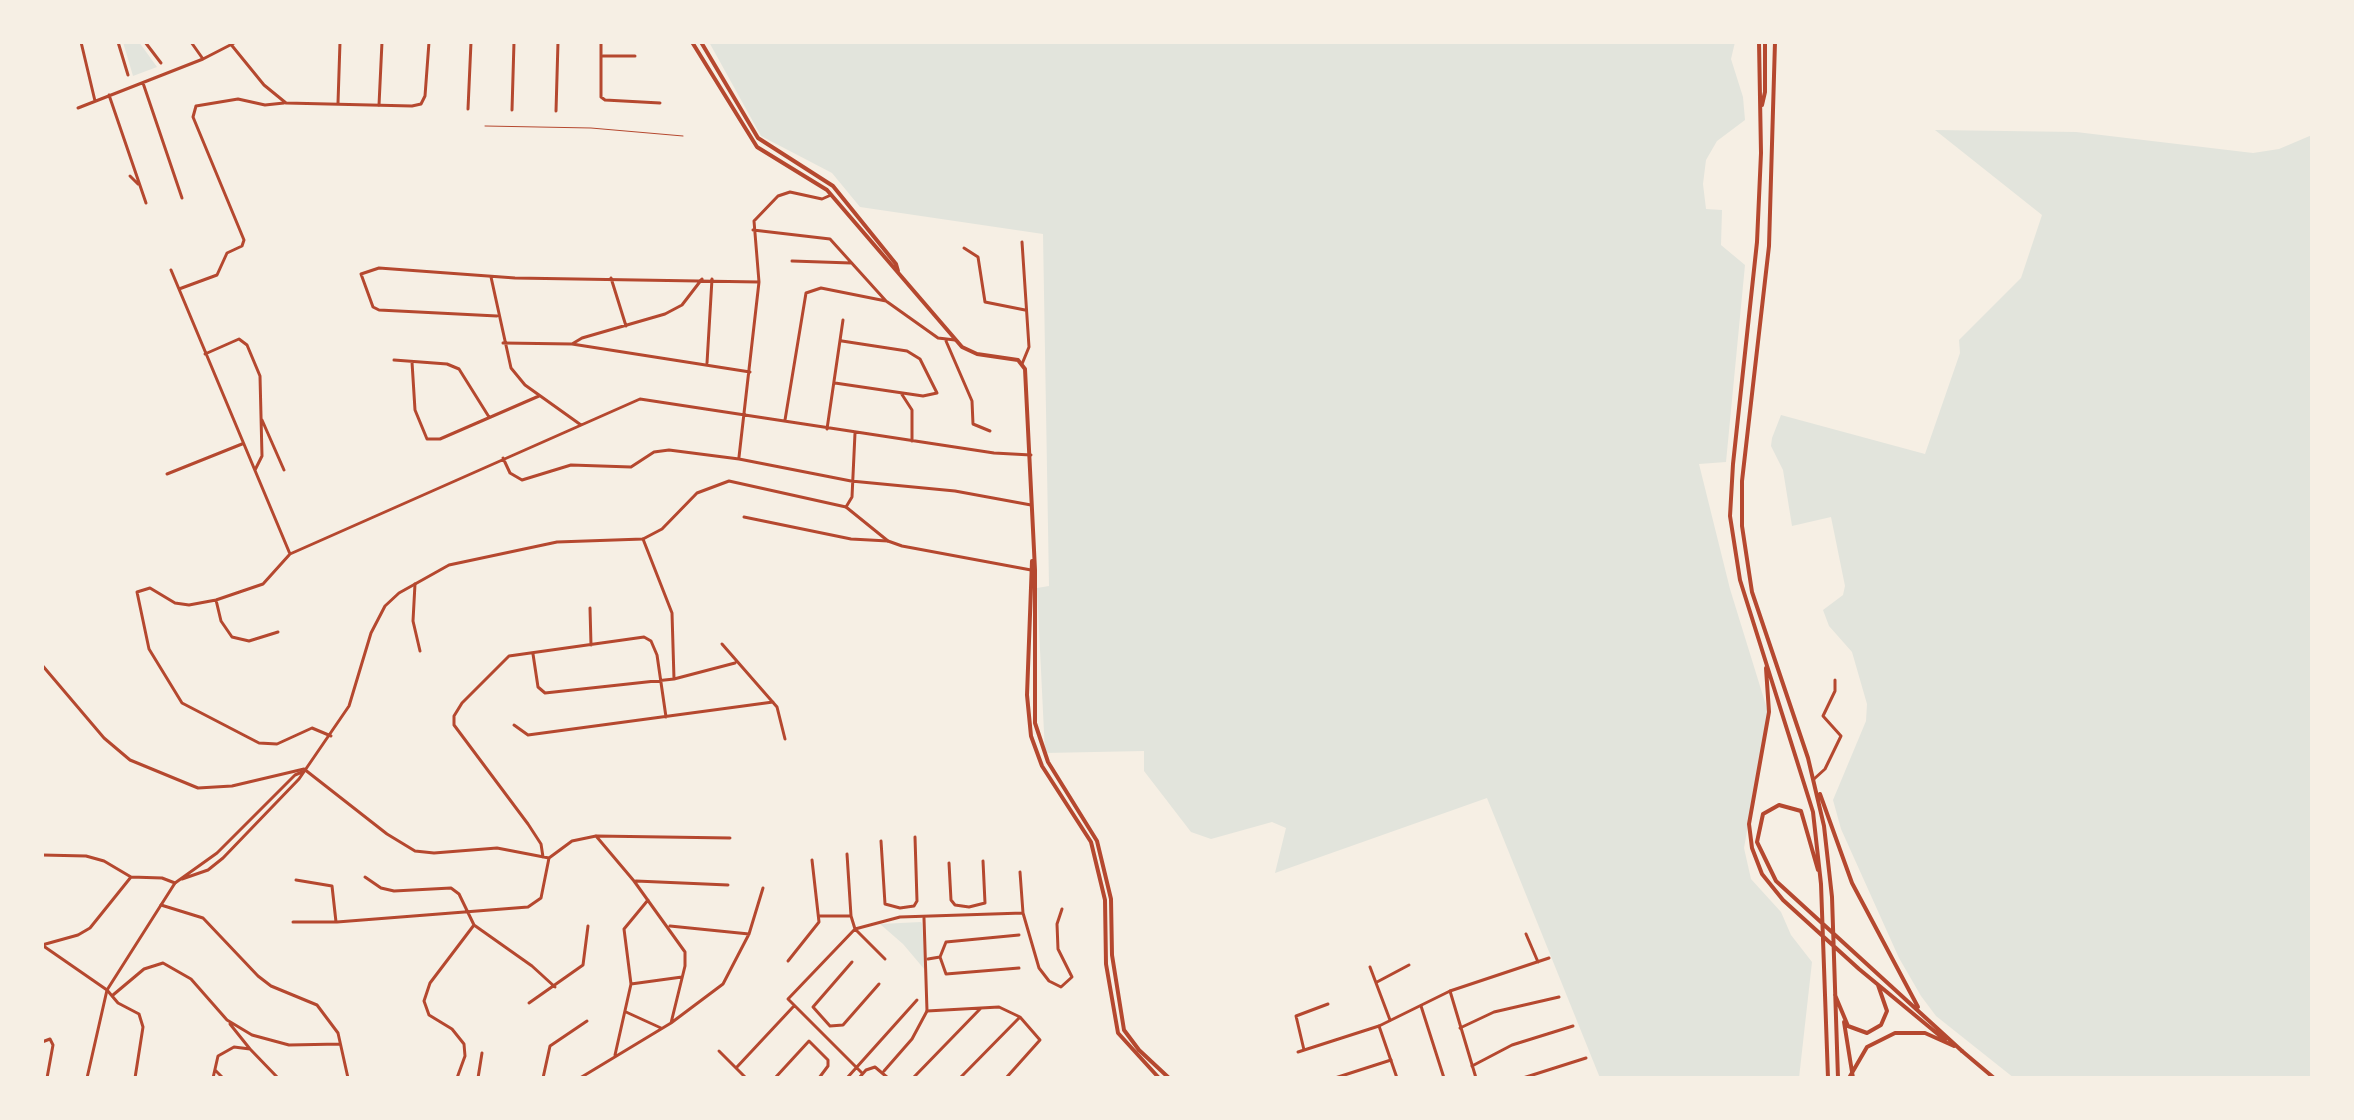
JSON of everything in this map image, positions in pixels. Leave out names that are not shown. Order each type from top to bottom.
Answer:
[{"type":"main road","points":[[692,42],[752,142],[816,180],[891,269],[898,271]]},
{"type":"main road","points":[[701,42],[758,138],[833,186],[955,340],[977,354],[1013,359],[1022,364],[1027,375],[1032,561],[1030,705],[1038,757],[1091,842],[1105,900],[1111,1009],[1122,1039],[1159,1078]]},
{"type":"main road","points":[[1759,42],[1761,107],[1757,242],[1737,431],[1732,531],[1740,580],[1810,797],[1821,884],[1828,1078]]},
{"type":"main road","points":[[1765,42],[1768,91],[1773,102]]},
{"type":"main road","points":[[1761,107],[1768,91],[1774,42]]},
{"type":"main road","points":[[1774,42],[1769,246],[1741,511],[1749,578],[1817,789],[1829,861],[1838,1078]]},
{"type":"main road","points":[[1766,665],[1769,712],[1750,807],[1749,837],[1762,874],[1799,914],[1859,969],[1962,1051]]},
{"type":"main road","points":[[1030,705],[1044,754],[1096,836],[1111,899],[1116,995],[1127,1035],[1169,1078]]},
{"type":"main road","points":[[1817,789],[1826,805],[1852,883],[1922,1012]]},
{"type":"main road","points":[[1821,884],[1801,811],[1787,805],[1770,808],[1759,822],[1760,852],[1776,881],[1994,1078]]},
{"type":"main road","points":[[1834,991],[1848,1026],[1859,1033],[1875,1031],[1881,1025],[1886,1004],[1877,983]]},
{"type":"main road","points":[[1843,1016],[1851,1078]]},
{"type":"main road","points":[[1925,1033],[1929,1019]]},
{"type":"main road","points":[[1852,1069],[1861,1053],[1876,1041],[1895,1033],[1925,1033],[1945,1040]]},
{"type":"main road","points":[[1122,1039],[1127,1035]]},
{"type":"street","points":[[81,42],[95,101]]},
{"type":"street","points":[[118,42],[128,75]]},
{"type":"street","points":[[145,42],[161,63]]},
{"type":"street","points":[[191,42],[203,59]]},
{"type":"street","points":[[229,42],[264,85],[286,103]]},
{"type":"street","points":[[78,108],[233,47],[236,42]]},
{"type":"street","points":[[338,103],[340,42]]},
{"type":"street","points":[[379,105],[382,42]]},
{"type":"street","points":[[179,289],[217,275],[227,253],[242,246],[244,240],[193,117],[196,106],[238,99],[265,105],[421,104],[425,96],[429,42]]},
{"type":"street","points":[[468,109],[471,42]]},
{"type":"street","points":[[512,110],[514,42]]},
{"type":"street","points":[[556,111],[558,42]]},
{"type":"street","points":[[601,42],[600,93],[605,100],[660,103]]},
{"type":"street","points":[[601,56],[635,56]]},
{"type":"street","points":[[143,83],[182,198]]},
{"type":"street","points":[[109,95],[146,203]]},
{"type":"street","points":[[130,176],[141,186]]},
{"type":"street","points":[[739,459],[759,282],[753,230],[759,213],[778,196],[790,192],[822,199],[831,195]]},
{"type":"street","points":[[753,230],[830,239],[886,301],[946,341],[972,401],[973,424],[990,431]]},
{"type":"street","points":[[1022,242],[1029,347],[1022,364]]},
{"type":"street","points":[[964,248],[978,257],[985,302],[1025,310]]},
{"type":"street","points":[[792,261],[851,263]]},
{"type":"street","points":[[497,316],[379,310],[373,307],[361,274],[379,268],[491,277],[759,282]]},
{"type":"street","points":[[171,270],[290,554]]},
{"type":"street","points":[[491,277],[503,343],[517,377],[581,425]]},
{"type":"street","points":[[611,278],[626,326]]},
{"type":"street","points":[[572,344],[682,305],[702,279]]},
{"type":"street","points":[[707,364],[712,279]]},
{"type":"street","points":[[785,422],[806,293],[821,288],[886,301]]},
{"type":"street","points":[[827,429],[843,320]]},
{"type":"street","points":[[205,354],[239,339],[244,341],[260,376],[262,456],[255,471]]},
{"type":"street","points":[[946,341],[955,340]]},
{"type":"street","points":[[835,383],[901,393],[932,396],[937,393],[920,359],[907,351],[842,341]]},
{"type":"street","points":[[503,343],[572,344],[639,357],[750,372]]},
{"type":"street","points":[[394,360],[447,364],[459,369],[489,417]]},
{"type":"street","points":[[412,362],[415,410],[427,439],[440,439],[539,396]]},
{"type":"street","points":[[901,393],[912,410],[912,441]]},
{"type":"street","points":[[331,736],[312,728],[277,744],[267,745],[204,717],[182,703],[149,649],[137,592],[150,588],[175,603],[189,605],[216,600],[263,584],[290,554],[503,458],[650,398],[827,429],[1031,455]]},
{"type":"street","points":[[260,417],[284,470]]},
{"type":"street","points":[[846,507],[852,497],[855,433]]},
{"type":"street","points":[[167,474],[242,444]]},
{"type":"street","points":[[503,458],[510,473],[522,480],[571,465],[631,467],[661,450],[739,459],[851,481],[955,491],[1031,505]]},
{"type":"street","points":[[87,1078],[107,990],[175,883],[208,870],[223,858],[299,779],[331,736],[354,696],[376,618],[399,593],[466,559],[511,554],[557,542],[643,539],[662,529],[697,493],[719,482],[740,482],[846,507],[888,541]]},
{"type":"street","points":[[744,517],[851,539],[888,541],[1032,570]]},
{"type":"street","points":[[643,539],[672,613],[674,679]]},
{"type":"street","points":[[415,583],[413,621],[420,651]]},
{"type":"street","points":[[216,600],[221,621],[232,637],[249,641],[278,632]]},
{"type":"street","points":[[590,608],[591,645]]},
{"type":"street","points":[[543,857],[541,844],[528,824],[452,720],[462,703],[504,659],[648,639],[657,655],[666,717]]},
{"type":"street","points":[[722,644],[735,663],[773,702],[779,712],[785,739]]},
{"type":"street","points":[[533,653],[538,687],[545,693],[674,679],[735,663]]},
{"type":"street","points":[[42,665],[104,738],[130,760],[182,782],[212,789],[303,770],[387,834],[423,852],[497,848],[549,858]]},
{"type":"street","points":[[1814,779],[1825,769],[1841,736],[1823,716],[1835,691],[1835,680]]},
{"type":"street","points":[[514,725],[528,735],[773,702]]},
{"type":"street","points":[[596,836],[634,881],[685,952],[671,1023]]},
{"type":"street","points":[[293,922],[337,922],[528,907],[541,898],[549,858],[572,841],[596,836],[730,838]]},
{"type":"street","points":[[881,841],[885,904],[900,908],[914,906],[917,901],[915,837]]},
{"type":"street","points":[[847,854],[851,916],[855,929],[885,959]]},
{"type":"street","points":[[42,855],[86,856],[104,861],[131,877],[162,878],[175,883]]},
{"type":"street","points":[[788,961],[814,933],[819,916],[812,860]]},
{"type":"street","points":[[949,863],[953,903],[969,907],[985,903],[983,861]]},
{"type":"street","points":[[1020,872],[1023,913],[1041,973],[1061,987],[1072,977],[1058,949],[1057,924],[1062,909]]},
{"type":"street","points":[[42,945],[78,935],[90,928],[131,877]]},
{"type":"street","points":[[365,877],[381,888],[394,891],[451,888],[459,894],[474,925],[532,966],[555,987]]},
{"type":"street","points":[[296,880],[332,886],[337,922]]},
{"type":"street","points":[[634,881],[728,885]]},
{"type":"street","points":[[580,1078],[671,1023],[723,984],[749,934],[763,888]]},
{"type":"street","points":[[615,1055],[631,984],[624,929],[648,900]]},
{"type":"street","points":[[161,905],[203,918],[264,981],[317,1005],[334,1027],[348,1078]]},
{"type":"street","points":[[969,907],[969,918]]},
{"type":"street","points":[[900,908],[900,917]]},
{"type":"street","points":[[862,1073],[815,1030],[793,1007],[789,997],[855,929],[900,917],[969,918],[1023,913]]},
{"type":"street","points":[[819,916],[851,916]]},
{"type":"street","points":[[884,1071],[912,1039],[927,1011],[928,959],[924,918]]},
{"type":"street","points":[[457,1078],[465,1056],[464,1044],[452,1029],[429,1015],[424,1001],[430,983],[474,925]]},
{"type":"street","points":[[529,1003],[583,965],[588,926]]},
{"type":"street","points":[[668,926],[749,934]]},
{"type":"street","points":[[1526,934],[1538,962]]},
{"type":"street","points":[[1019,935],[946,942],[940,957],[946,974],[1019,968]]},
{"type":"street","points":[[42,945],[107,990],[142,1020],[135,1078]]},
{"type":"street","points":[[928,959],[940,957]]},
{"type":"street","points":[[1298,1052],[1379,1026],[1450,991],[1549,958]]},
{"type":"street","points":[[852,962],[814,1003],[813,1009],[823,1020],[833,1028],[840,1027],[879,984]]},
{"type":"street","points":[[113,995],[144,969],[163,963],[191,979],[278,1078]]},
{"type":"street","points":[[1376,982],[1409,965]]},
{"type":"street","points":[[1370,967],[1390,1020]]},
{"type":"street","points":[[631,984],[682,977]]},
{"type":"street","points":[[1450,991],[1476,1078]]},
{"type":"street","points":[[1460,1028],[1494,1012],[1559,997]]},
{"type":"street","points":[[847,1078],[917,1000]]},
{"type":"street","points":[[1304,1050],[1296,1016],[1328,1004]]},
{"type":"street","points":[[1421,1006],[1444,1078]]},
{"type":"street","points":[[736,1068],[793,1007]]},
{"type":"street","points":[[927,1011],[1005,1007],[1020,1017],[1038,1035],[1039,1043],[1006,1078]]},
{"type":"street","points":[[914,1077],[981,1008]]},
{"type":"street","points":[[626,1012],[661,1028]]},
{"type":"street","points":[[960,1078],[1020,1017]]},
{"type":"street","points":[[227,1020],[269,1042],[340,1044]]},
{"type":"street","points":[[815,1030],[823,1020]]},
{"type":"street","points":[[543,1078],[550,1046],[587,1021]]},
{"type":"street","points":[[1379,1026],[1397,1078]]},
{"type":"street","points":[[1472,1066],[1512,1045],[1573,1026]]},
{"type":"street","points":[[775,1078],[804,1043],[810,1041],[828,1063],[819,1078]]},
{"type":"street","points":[[820,1050],[828,1041]]},
{"type":"street","points":[[42,1042],[53,1042],[47,1078]]},
{"type":"street","points":[[213,1078],[222,1051],[234,1047],[250,1049]]},
{"type":"street","points":[[719,1051],[746,1078]]},
{"type":"street","points":[[478,1078],[482,1053]]},
{"type":"street","points":[[1523,1078],[1586,1058]]},
{"type":"street","points":[[1335,1078],[1391,1060]]},
{"type":"street","points":[[859,1078],[862,1073],[875,1067],[884,1071],[888,1078]]},
{"type":"street","points":[[215,1070],[223,1078]]},
{"type":"lane","points":[[485,126],[683,136]]},
{"type":"shaded area","points":[[123,42],[139,42],[157,67],[133,76]]},
{"type":"shaded area","points":[[709,42],[1735,42],[1731,59],[1743,97],[1745,120],[1717,141],[1706,160],[1703,184],[1706,209],[1722,210],[1721,245],[1745,265],[1726,462],[1699,464],[1730,589],[1768,712],[1744,848],[1751,879],[1781,912],[1791,935],[1812,962],[1799,1078],[1600,1078],[1487,798],[1275,873],[1286,828],[1272,822],[1211,839],[1191,832],[1144,771],[1144,751],[1045,753],[1037,588],[1049,586],[1043,234],[860,207],[832,173],[761,136]]},
{"type":"shaded area","points":[[1935,130],[2076,132],[2253,153],[2279,149],[2312,135],[2312,1078],[2014,1078],[1936,1016],[1921,996],[1899,958],[1841,829],[1833,800],[1866,721],[1867,704],[1852,652],[1829,626],[1823,610],[1843,595],[1845,586],[1831,517],[1792,526],[1783,470],[1771,446],[1772,438],[1781,415],[1925,454],[1960,353],[1959,340],[2021,278],[2042,215]]},
{"type":"shaded area","points":[[921,922],[925,970],[903,944],[880,924]]}]
